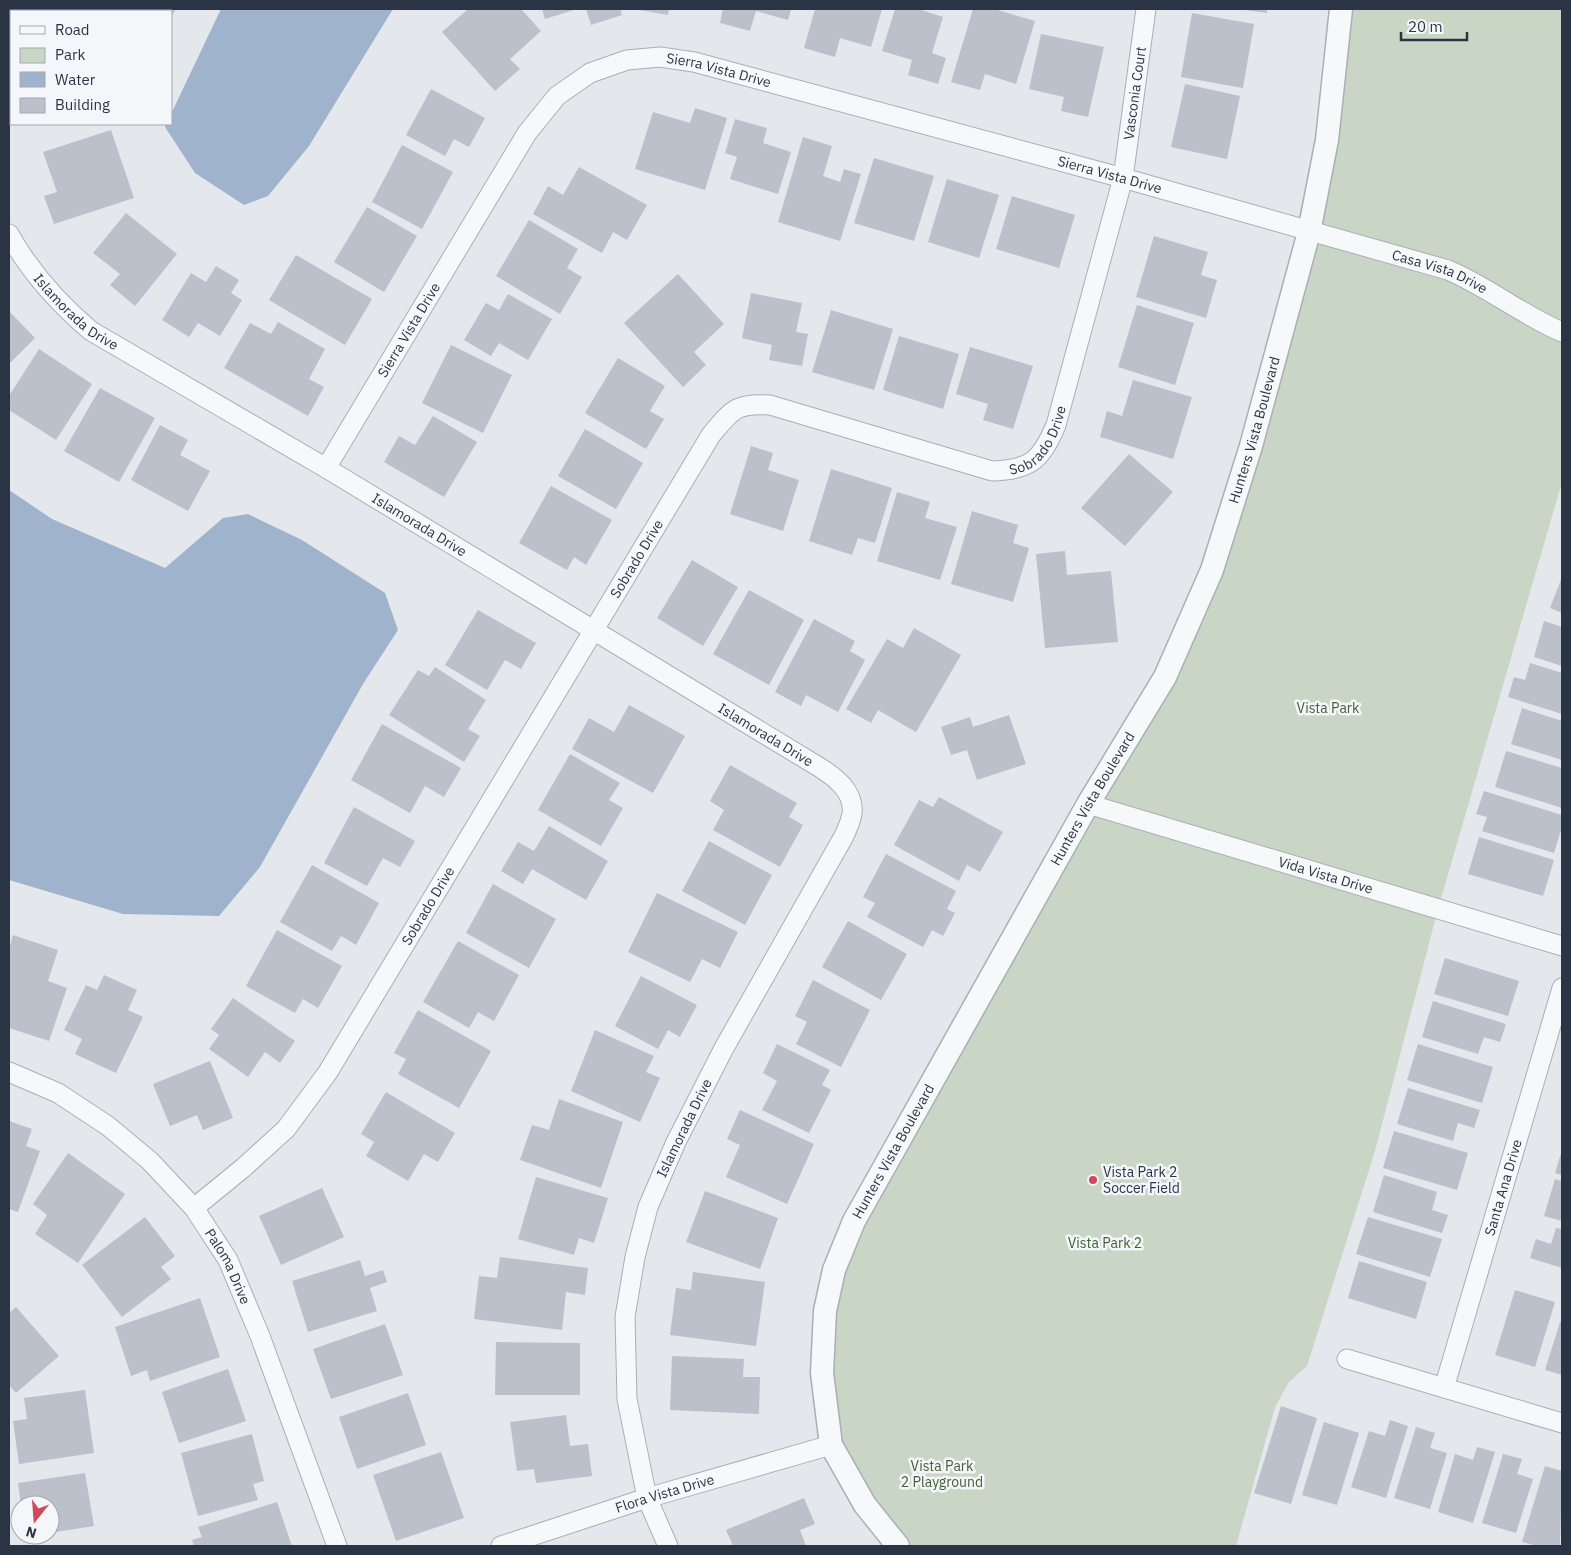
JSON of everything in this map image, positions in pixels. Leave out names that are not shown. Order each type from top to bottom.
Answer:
[{"type":"street","name":"Vasconia Court","points":[[1123,178],[1146,9]]},
{"type":"street","name":"Hunters Vista Boulevard","points":[[898,1546],[865,1505],[832,1445],[822,1373],[825,1311],[834,1270],[854,1221],[1088,804],[1165,677],[1212,570],[1251,446],[1309,232],[1327,140],[1341,9]]},
{"type":"street","name":"Sierra Vista Drive","points":[[326,468],[527,132],[557,96],[590,73],[636,59],[660,57],[694,62],[1123,178],[1309,232]]},
{"type":"street","name":"Sobrado Drive","points":[[194,1208],[243,1168],[286,1129],[328,1072],[711,435],[730,412],[748,404],[770,405],[992,471],[1015,470],[1035,460],[1048,444],[1056,425],[1123,178]]},
{"type":"street","name":"Casa Vista Drive","points":[[1309,232],[1448,270],[1474,281],[1546,325],[1562,332]]},
{"type":"street","name":"Islamorada Drive","points":[[9,234],[27,264],[59,304],[91,331],[326,468],[594,629],[839,780],[848,793],[852,812],[844,836],[724,1048],[676,1142],[648,1207],[635,1257],[625,1317],[627,1399],[647,1498],[668,1546]]},
{"type":"street","name":"Vida Vista Drive","points":[[1088,804],[1562,946]]},
{"type":"street","name":"Santa Ana Drive","points":[[1444,1388],[1562,988]]},
{"type":"street","name":"Paloma Drive","points":[[9,1072],[58,1092],[108,1126],[150,1161],[194,1208],[228,1260],[260,1336],[337,1546]]},
{"type":"street","points":[[1347,1359],[1562,1423]]},
{"type":"street","name":"Flora Vista Drive","points":[[501,1546],[647,1498],[832,1445]]},
{"type":"green space","points":[[1341,9],[1562,9],[1562,482],[1438,909],[1375,1151],[1307,1366],[1289,1382],[1275,1407],[1236,1546],[898,1546],[831,1445],[834,1270],[1212,570],[1309,232]]},
{"type":"water","points":[[221,9],[393,9],[309,146],[268,196],[244,205],[195,173],[165,127],[166,125],[172,125],[172,112]]},
{"type":"water","points":[[9,490],[52,519],[165,568],[223,518],[248,514],[302,540],[385,593],[398,630],[363,684],[260,867],[219,916],[123,914],[9,880]]},
{"type":"building","points":[[74,9],[176,9],[172,15],[172,10]]},
{"type":"building","points":[[468,9],[521,9],[541,31],[510,59],[520,69],[495,91],[442,32]]},
{"type":"building","points":[[542,9],[577,9],[545,19]]},
{"type":"building","points":[[586,9],[620,9],[622,15],[591,25]]},
{"type":"building","points":[[634,9],[669,9],[668,15]]},
{"type":"building","points":[[723,9],[791,9],[788,20],[756,11],[750,31],[720,23]]},
{"type":"building","points":[[815,9],[882,9],[871,47],[840,38],[835,57],[804,48]]},
{"type":"building","points":[[895,9],[918,9],[943,17],[932,53],[946,58],[938,84],[908,75],[912,60],[882,51]]},
{"type":"building","points":[[973,9],[994,9],[1035,21],[1016,84],[985,74],[980,90],[951,82]]},
{"type":"building","points":[[1237,9],[1267,9],[1267,13]]},
{"type":"building","points":[[1192,13],[1254,24],[1243,88],[1181,77]]},
{"type":"building","points":[[1041,34],[1104,47],[1088,117],[1061,111],[1064,97],[1029,89]]},
{"type":"building","points":[[1185,84],[1240,96],[1227,159],[1171,147]]},
{"type":"building","points":[[431,89],[485,118],[469,147],[454,139],[445,156],[406,135]]},
{"type":"building","points":[[695,108],[727,118],[705,190],[635,169],[653,112],[690,123]]},
{"type":"building","points":[[735,119],[767,128],[763,143],[791,152],[778,194],[730,179],[737,157],[725,153]]},
{"type":"building","points":[[111,130],[134,198],[54,224],[44,196],[57,192],[43,152]]},
{"type":"building","points":[[803,137],[832,146],[823,176],[840,182],[844,169],[861,174],[840,241],[778,222]]},
{"type":"building","points":[[402,145],[453,172],[422,229],[372,202]]},
{"type":"building","points":[[874,158],[934,176],[914,241],[854,223]]},
{"type":"building","points":[[579,167],[647,205],[627,240],[613,232],[602,253],[533,214],[548,186],[563,195]]},
{"type":"building","points":[[947,179],[999,195],[979,258],[928,242]]},
{"type":"building","points":[[1012,196],[1075,215],[1059,268],[996,249]]},
{"type":"building","points":[[367,207],[417,236],[384,292],[334,262]]},
{"type":"building","points":[[126,213],[177,254],[135,306],[110,285],[120,274],[93,253]]},
{"type":"building","points":[[529,220],[578,249],[567,268],[582,277],[560,314],[496,276]]},
{"type":"building","points":[[1154,236],[1208,252],[1201,275],[1217,280],[1206,318],[1136,297]]},
{"type":"building","points":[[296,255],[372,299],[345,345],[269,300]]},
{"type":"building","points":[[216,266],[239,280],[231,293],[242,300],[220,336],[198,323],[189,337],[162,320],[191,273],[206,282]]},
{"type":"building","points":[[678,274],[724,324],[694,352],[706,365],[683,387],[624,323]]},
{"type":"building","points":[[751,293],[802,303],[796,332],[808,334],[802,366],[769,360],[772,345],[742,338]]},
{"type":"building","points":[[508,294],[552,319],[528,360],[499,343],[491,356],[464,340],[486,303],[499,310]]},
{"type":"building","points":[[1137,305],[1194,323],[1175,385],[1118,367]]},
{"type":"building","points":[[831,310],[893,329],[874,390],[812,372]]},
{"type":"building","points":[[9,311],[35,338],[9,364]]},
{"type":"building","points":[[278,322],[325,349],[309,379],[324,387],[308,416],[224,368],[250,323],[271,334]]},
{"type":"building","points":[[899,336],[959,354],[943,409],[883,390]]},
{"type":"building","points":[[451,345],[512,375],[483,433],[422,403]]},
{"type":"building","points":[[970,347],[1033,366],[1013,429],[983,420],[988,404],[956,394]]},
{"type":"building","points":[[39,349],[92,384],[56,440],[9,410],[9,396]]},
{"type":"building","points":[[618,358],[665,386],[650,411],[664,419],[646,449],[585,413]]},
{"type":"building","points":[[1133,380],[1192,397],[1173,459],[1100,437],[1107,411],[1122,416]]},
{"type":"building","points":[[100,388],[155,418],[119,482],[64,451]]},
{"type":"building","points":[[433,416],[477,442],[444,497],[384,462],[399,436],[415,445]]},
{"type":"building","points":[[160,425],[188,440],[180,455],[210,471],[188,511],[131,480]]},
{"type":"building","points":[[585,429],[643,463],[616,509],[558,476]]},
{"type":"building","points":[[751,446],[773,453],[768,470],[799,480],[783,531],[730,514]]},
{"type":"building","points":[[1129,454],[1173,492],[1125,546],[1081,508]]},
{"type":"building","points":[[831,469],[892,488],[875,543],[858,538],[852,555],[809,541]]},
{"type":"building","points":[[551,486],[612,520],[586,565],[574,557],[567,570],[519,543]]},
{"type":"building","points":[[897,492],[930,502],[925,518],[957,527],[940,580],[877,561]]},
{"type":"building","points":[[972,511],[1018,525],[1013,543],[1029,548],[1013,602],[951,584]]},
{"type":"building","points":[[1065,551],[1067,575],[1111,571],[1118,642],[1045,648],[1036,554]]},
{"type":"building","points":[[692,560],[738,587],[703,646],[657,618]]},
{"type":"building","points":[[1562,577],[1562,613],[1550,608]]},
{"type":"building","points":[[749,590],[804,620],[769,685],[713,654]]},
{"type":"building","points":[[478,610],[536,643],[521,669],[505,660],[487,690],[445,665]]},
{"type":"building","points":[[814,619],[855,641],[850,651],[865,660],[838,712],[806,695],[801,706],[775,692]]},
{"type":"building","points":[[1544,621],[1562,627],[1562,666],[1534,657]]},
{"type":"building","points":[[914,628],[961,655],[916,732],[878,710],[871,723],[846,709],[887,639],[903,648]]},
{"type":"building","points":[[1530,663],[1562,673],[1562,714],[1508,697],[1514,677],[1525,680]]},
{"type":"building","points":[[435,667],[486,700],[468,729],[480,736],[464,762],[389,715],[418,670],[429,676]]},
{"type":"building","points":[[629,705],[685,736],[653,793],[572,749],[589,718],[614,732]]},
{"type":"building","points":[[1522,708],[1562,721],[1562,760],[1511,744]]},
{"type":"building","points":[[1009,715],[1026,764],[977,780],[967,750],[951,755],[941,727],[970,717],[973,727]]},
{"type":"building","points":[[382,724],[461,768],[444,797],[425,786],[410,813],[351,780]]},
{"type":"building","points":[[1506,751],[1562,768],[1562,808],[1495,787]]},
{"type":"building","points":[[570,754],[620,783],[609,800],[623,808],[601,846],[538,810]]},
{"type":"building","points":[[730,765],[797,803],[789,817],[803,825],[780,867],[713,830],[724,810],[710,801]]},
{"type":"building","points":[[1484,791],[1562,815],[1562,827],[1554,853],[1482,831],[1487,817],[1476,814]]},
{"type":"building","points":[[939,797],[1003,832],[980,872],[967,865],[959,881],[894,845],[919,800],[933,807]]},
{"type":"building","points":[[354,807],[415,841],[400,867],[383,858],[367,886],[324,863]]},
{"type":"building","points":[[549,826],[608,861],[586,900],[532,869],[523,884],[501,871],[518,842],[534,851]]},
{"type":"building","points":[[1479,837],[1554,860],[1543,896],[1468,874]]},
{"type":"building","points":[[709,841],[772,875],[745,925],[682,891]]},
{"type":"building","points":[[886,854],[956,891],[947,909],[955,913],[943,936],[932,930],[923,947],[867,917],[875,903],[863,897]]},
{"type":"building","points":[[312,865],[379,903],[356,945],[341,936],[332,951],[280,922]]},
{"type":"building","points":[[493,884],[556,919],[529,968],[466,933]]},
{"type":"building","points":[[657,893],[738,932],[720,968],[702,959],[690,982],[628,952]]},
{"type":"building","points":[[848,921],[907,954],[881,1000],[822,967]]},
{"type":"building","points":[[277,930],[342,966],[318,1008],[303,999],[295,1013],[246,986]]},
{"type":"building","points":[[13,935],[58,950],[48,981],[67,988],[49,1041],[9,1028],[9,949]]},
{"type":"building","points":[[458,941],[519,975],[494,1021],[478,1012],[469,1028],[423,1002]]},
{"type":"building","points":[[1445,958],[1519,981],[1508,1016],[1434,994]]},
{"type":"building","points":[[104,975],[137,990],[128,1010],[143,1017],[116,1073],[75,1054],[82,1039],[64,1030],[86,985],[97,990]]},
{"type":"building","points":[[641,976],[697,1005],[680,1037],[668,1030],[658,1049],[615,1026]]},
{"type":"building","points":[[813,980],[870,1010],[841,1067],[796,1044],[807,1022],[795,1016]]},
{"type":"building","points":[[233,998],[295,1041],[280,1063],[265,1052],[248,1077],[209,1049],[219,1035],[211,1029]]},
{"type":"building","points":[[1433,1001],[1506,1024],[1500,1042],[1484,1037],[1478,1054],[1422,1037]]},
{"type":"building","points":[[418,1010],[491,1051],[459,1108],[398,1074],[406,1059],[394,1053]]},
{"type":"building","points":[[595,1030],[654,1056],[646,1072],[660,1078],[640,1122],[571,1091]]},
{"type":"building","points":[[777,1044],[830,1070],[822,1085],[831,1090],[809,1133],[762,1110],[777,1081],[763,1073]]},
{"type":"building","points":[[1418,1044],[1493,1067],[1482,1103],[1407,1080]]},
{"type":"building","points":[[210,1061],[233,1118],[203,1130],[197,1115],[170,1126],[153,1084]]},
{"type":"building","points":[[1408,1088],[1480,1110],[1474,1128],[1458,1123],[1453,1141],[1397,1124]]},
{"type":"building","points":[[386,1092],[455,1133],[438,1162],[424,1154],[408,1181],[366,1156],[374,1142],[361,1134]]},
{"type":"building","points":[[559,1099],[623,1122],[601,1188],[520,1160],[532,1125],[549,1130]]},
{"type":"building","points":[[740,1110],[814,1144],[787,1204],[726,1177],[740,1145],[727,1139]]},
{"type":"building","points":[[9,1121],[32,1129],[26,1146],[40,1151],[18,1212],[9,1209]]},
{"type":"building","points":[[1394,1131],[1468,1153],[1457,1190],[1383,1168]]},
{"type":"building","points":[[1562,1150],[1562,1175],[1555,1173]]},
{"type":"building","points":[[68,1153],[125,1194],[78,1263],[35,1234],[47,1215],[33,1204]]},
{"type":"building","points":[[1384,1175],[1437,1192],[1432,1210],[1448,1215],[1442,1233],[1373,1212]]},
{"type":"building","points":[[536,1177],[608,1198],[594,1243],[579,1238],[574,1255],[518,1239]]},
{"type":"building","points":[[1555,1179],[1562,1181],[1562,1221],[1544,1216]]},
{"type":"building","points":[[322,1188],[344,1237],[281,1265],[259,1216]]},
{"type":"building","points":[[705,1191],[778,1218],[760,1269],[686,1242]]},
{"type":"building","points":[[145,1217],[175,1256],[161,1267],[171,1279],[122,1317],[82,1265]]},
{"type":"building","points":[[1368,1217],[1442,1239],[1430,1277],[1356,1254]]},
{"type":"building","points":[[1556,1228],[1562,1229],[1562,1268],[1530,1258],[1536,1239],[1551,1244]]},
{"type":"building","points":[[500,1257],[588,1268],[585,1295],[566,1292],[562,1330],[474,1319],[479,1276],[497,1278]]},
{"type":"building","points":[[360,1260],[365,1276],[383,1270],[387,1282],[370,1288],[377,1311],[308,1332],[292,1281]]},
{"type":"building","points":[[1359,1261],[1427,1282],[1416,1319],[1348,1298]]},
{"type":"building","points":[[693,1272],[765,1282],[756,1346],[670,1335],[676,1288],[691,1290]]},
{"type":"building","points":[[1515,1290],[1555,1302],[1535,1367],[1495,1355]]},
{"type":"building","points":[[200,1298],[220,1357],[150,1381],[147,1370],[131,1376],[115,1327]]},
{"type":"building","points":[[16,1307],[59,1356],[16,1393],[9,1385],[9,1313]]},
{"type":"building","points":[[1560,1322],[1562,1322],[1562,1375],[1545,1370]]},
{"type":"building","points":[[385,1324],[403,1375],[331,1399],[313,1349]]},
{"type":"building","points":[[496,1342],[580,1343],[580,1395],[495,1395]]},
{"type":"building","points":[[672,1356],[744,1359],[743,1377],[760,1377],[759,1414],[670,1410]]},
{"type":"building","points":[[228,1369],[246,1421],[179,1443],[162,1392]]},
{"type":"building","points":[[85,1390],[94,1453],[19,1464],[13,1421],[27,1419],[24,1398]]},
{"type":"building","points":[[408,1393],[426,1445],[357,1469],[339,1417]]},
{"type":"building","points":[[1281,1406],[1317,1418],[1291,1504],[1254,1493]]},
{"type":"building","points":[[566,1415],[570,1446],[588,1444],[592,1476],[536,1483],[534,1469],[517,1471],[510,1422]]},
{"type":"building","points":[[1390,1420],[1408,1426],[1386,1498],[1351,1487],[1369,1431],[1385,1436]]},
{"type":"building","points":[[1324,1422],[1359,1433],[1337,1505],[1302,1495]]},
{"type":"building","points":[[1416,1427],[1435,1433],[1430,1448],[1447,1453],[1430,1509],[1394,1498]]},
{"type":"building","points":[[252,1434],[264,1481],[253,1484],[258,1500],[198,1516],[181,1453]]},
{"type":"building","points":[[1477,1447],[1495,1452],[1473,1523],[1438,1512],[1455,1454],[1473,1460]]},
{"type":"building","points":[[441,1452],[464,1518],[396,1541],[373,1475]]},
{"type":"building","points":[[1503,1454],[1522,1459],[1517,1474],[1533,1479],[1516,1533],[1482,1523]]},
{"type":"building","points":[[1545,1466],[1562,1471],[1560,1546],[1538,1546],[1522,1542]]},
{"type":"building","points":[[85,1473],[94,1526],[60,1531],[60,1495],[20,1495],[18,1483]]},
{"type":"building","points":[[804,1498],[815,1524],[800,1530],[806,1546],[733,1546],[726,1530]]},
{"type":"building","points":[[277,1502],[292,1546],[194,1546],[192,1540],[202,1537],[198,1527]]},
{"type":"place","name":"Vista Park 2 Soccer Field","points":[[1093,1180]]},
{"type":"park label","name":"Vista Park","points":[[1328,708]]},
{"type":"park label","name":"Vista Park 2","points":[[1105,1243]]},
{"type":"park label","name":"Vista Park 2 Playground","points":[[942,1474]]}]
